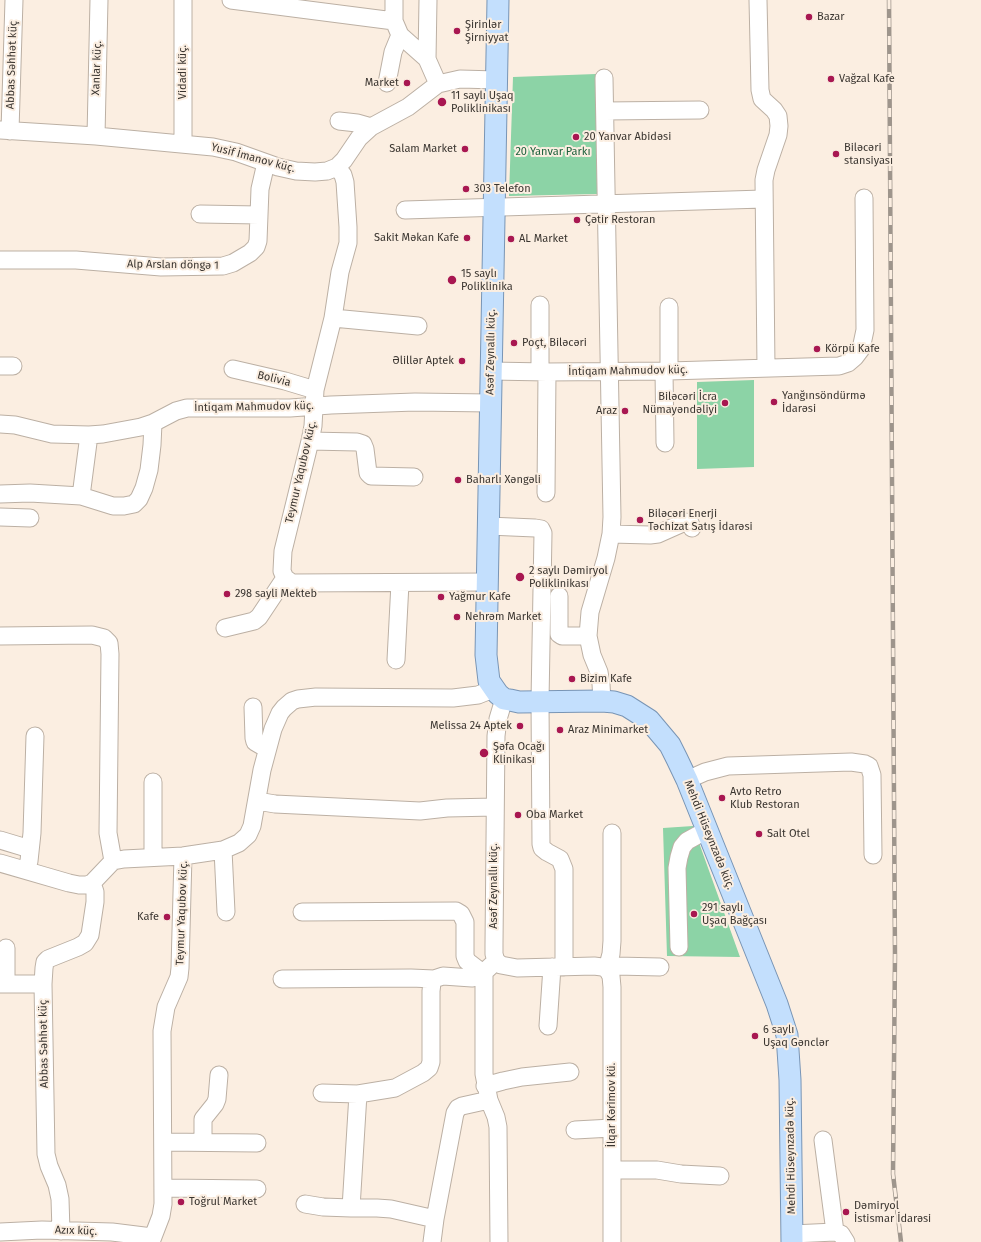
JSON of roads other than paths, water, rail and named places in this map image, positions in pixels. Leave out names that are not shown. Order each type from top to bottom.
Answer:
[{"type":"main road","name":"Asəf Zeynallı küç.","points":[[498,0],[486,654],[489,680],[498,694]]},
{"type":"main road","points":[[498,694],[519,702],[602,701]]},
{"type":"main road","name":"Mehdi Hüseynzadə küç.","points":[[602,701],[614,702],[627,706],[649,720],[670,745],[687,780],[777,1004],[787,1035],[790,1080],[792,1238]]},
{"type":"street","name":"Abbas Səhhət küç","points":[[5,130],[14,0]]},
{"type":"street","name":"Xanlar küç.","points":[[96,136],[99,0]]},
{"type":"street","name":"Vidadi küç.","points":[[183,0],[183,143]]},
{"type":"street","points":[[231,0],[397,28],[427,59],[438,84]]},
{"type":"street","points":[[387,83],[397,28],[394,0]]},
{"type":"street","points":[[427,59],[428,0]]},
{"type":"street","points":[[758,0],[760,90],[762,99],[778,116],[779,126],[778,135],[764,180],[763,199],[766,368]]},
{"type":"street","points":[[602,701],[599,672],[592,655],[588,636],[590,612],[606,558],[611,534],[610,371],[604,78]]},
{"type":"street","points":[[337,167],[344,160],[359,138],[371,127],[408,107],[438,84],[460,79],[497,80]]},
{"type":"street","points":[[605,111],[700,110]]},
{"type":"street","points":[[339,121],[357,123],[371,127]]},
{"type":"street","name":"Yusif İmanov küç.","points":[[5,130],[183,143],[227,149],[256,158],[266,163],[296,171],[327,171],[337,167]]},
{"type":"street","name":"Alp Arslan döngə 1","points":[[0,260],[76,260],[161,267],[222,266],[233,263],[250,253],[256,247],[258,241],[260,189],[266,163]]},
{"type":"street","name":"Teymur Yaqubov küç.","points":[[285,578],[282,571],[283,551],[310,441],[315,398],[333,318],[340,272],[348,243],[345,182],[343,175],[337,167]]},
{"type":"street","name":"İntiqam Mahmudov küç.","points":[[491,371],[667,371],[839,366],[848,363],[861,349],[865,330],[864,198]]},
{"type":"street","points":[[405,210],[763,199]]},
{"type":"street","points":[[200,214],[259,216]]},
{"type":"street","points":[[540,305],[546,493]]},
{"type":"street","points":[[665,443],[669,308]]},
{"type":"street","points":[[333,318],[418,326]]},
{"type":"street","name":"Bolivia","points":[[233,369],[285,381],[315,398]]},
{"type":"street","name":"İntiqam Mahmudov küç.","points":[[0,424],[20,426],[52,434],[89,435],[103,434],[153,423],[176,411],[187,408],[290,408],[315,398],[490,403]]},
{"type":"street","points":[[0,494],[30,493],[81,496],[113,506],[134,504],[139,499],[144,488],[149,470],[153,423]]},
{"type":"street","points":[[81,496],[89,435]]},
{"type":"street","points":[[310,441],[357,442],[363,444],[366,450],[368,473],[371,476],[414,478]]},
{"type":"street","points":[[0,517],[30,518]]},
{"type":"street","points":[[611,534],[658,534],[685,522],[690,523],[692,528]]},
{"type":"street","points":[[488,526],[535,528],[541,529],[543,533],[540,701],[541,844],[542,848],[547,852],[560,859],[564,870],[558,967],[548,1026]]},
{"type":"street","points":[[226,628],[254,621],[259,617],[285,578],[292,583],[488,582]]},
{"type":"street","points":[[396,660],[400,582]]},
{"type":"street","points":[[559,596],[559,634],[562,636],[588,636]]},
{"type":"street","points":[[0,636],[92,635],[104,638],[109,643],[108,833],[113,861]]},
{"type":"street","name":"Teymur Yaqubov küç.","points":[[151,1239],[161,1216],[163,1204],[164,1142],[162,1031],[166,1007],[179,977],[183,856],[223,850],[239,843],[248,835],[252,826],[267,749],[273,729],[280,714],[288,704],[298,699],[316,697],[454,698],[498,694]]},
{"type":"street","name":"Asəf Zeynallı küç.","points":[[496,961],[494,954],[495,807],[498,694]]},
{"type":"street","points":[[253,706],[255,742],[267,749]]},
{"type":"street","points":[[26,870],[30,849],[35,736]]},
{"type":"street","points":[[687,780],[705,772],[728,766],[851,762],[869,766],[872,775],[873,855]]},
{"type":"street","points":[[152,782],[153,857]]},
{"type":"street","points":[[257,801],[274,804],[420,811],[447,808],[495,807]]},
{"type":"street","points":[[678,947],[677,868],[679,857],[682,847],[687,841],[707,830]]},
{"type":"street","points":[[607,969],[611,954],[612,941],[612,833]]},
{"type":"street","points":[[0,840],[30,849]]},
{"type":"street","points":[[223,850],[226,912]]},
{"type":"street","points":[[0,863],[79,885],[87,885],[92,883],[113,861],[124,859],[183,856]]},
{"type":"street","name":"Abbas Səhhət küç","points":[[61,1231],[60,1199],[57,1185],[48,1166],[46,1154],[43,984],[45,962],[48,959],[85,943],[90,935],[95,902],[95,892],[92,883]]},
{"type":"street","points":[[302,912],[456,911],[461,914],[465,922],[466,961],[484,974]]},
{"type":"street","points":[[6,948],[3,984],[43,984]]},
{"type":"street","points":[[282,979],[434,979],[442,976],[472,978],[484,974],[496,961],[507,967],[602,966],[607,969],[616,966],[660,967]]},
{"type":"street","name":"İlqar Kərimov kü.","points":[[607,969],[611,976],[612,987],[612,1242]]},
{"type":"street","points":[[484,974],[484,1074],[487,1093],[496,1117],[499,1138],[499,1242]]},
{"type":"street","points":[[322,1093],[358,1094],[395,1088],[423,1073],[429,1068],[431,1062],[431,991],[434,979]]},
{"type":"street","points":[[432,1242],[455,1113],[458,1108],[522,1077],[570,1072]]},
{"type":"street","points":[[203,1142],[203,1119],[215,1104],[217,1099],[219,1075]]},
{"type":"street","points":[[351,1208],[358,1094]]},
{"type":"street","points":[[575,1130],[612,1128]]},
{"type":"street","points":[[792,1238],[840,1237],[823,1140]]},
{"type":"street","points":[[164,1142],[257,1143]]},
{"type":"street","points":[[612,1170],[657,1170],[689,1175],[720,1176]]},
{"type":"street","points":[[164,1188],[257,1189]]},
{"type":"street","points":[[305,1204],[323,1207],[391,1209],[435,1219]]},
{"type":"street","name":"Azıx küç.","points":[[0,1232],[41,1236],[61,1231],[112,1232],[151,1239]]},
{"type":"railway","points":[[889,0],[895,955],[893,1174],[901,1242]]},
{"type":"place","name":"Bazar","points":[[809,17]]},
{"type":"place","name":"Şirinlər Şirniyyat","points":[[457,31]]},
{"type":"place","name":"Vağzal Kafe","points":[[831,79]]},
{"type":"place","name":"Market","points":[[407,83]]},
{"type":"place","name":"11 saylı Uşaq Poliklinikası","points":[[442,102]]},
{"type":"place","name":"20 Yanvar Abidəsi","points":[[576,137]]},
{"type":"place","name":"Salam Market","points":[[465,149]]},
{"type":"place","name":"Biləcəri stansiyası","points":[[836,154]]},
{"type":"place","name":"303 Telefon","points":[[466,189]]},
{"type":"place","name":"Çətir Restoran","points":[[577,220]]},
{"type":"place","name":"Sakit Məkan Kafe","points":[[467,238]]},
{"type":"place","name":"AL Market","points":[[511,239]]},
{"type":"place","name":"15 saylı Poliklinika","points":[[452,280]]},
{"type":"place","name":"Poçt, Biləcəri","points":[[514,343]]},
{"type":"place","name":"Körpü Kafe","points":[[817,349]]},
{"type":"place","name":"Əlillər Aptek","points":[[462,361]]},
{"type":"place","name":"Yanğınsöndürmə İdarəsi","points":[[774,402]]},
{"type":"place","name":"Biləcəri İcra Nümayəndəliyi","points":[[725,403]]},
{"type":"place","name":"Araz","points":[[625,411]]},
{"type":"place","name":"Baharlı Xəngəli","points":[[458,480]]},
{"type":"place","name":"Biləcəri Enerji Təchizat Satış İdarəsi","points":[[640,520]]},
{"type":"place","name":"2 saylı Dəmiryol Poliklinikası","points":[[520,577]]},
{"type":"place","name":"298 sayli Mekteb","points":[[227,594]]},
{"type":"place","name":"Yağmur Kafe","points":[[441,597]]},
{"type":"place","name":"Nehrəm Market","points":[[457,617]]},
{"type":"place","name":"Bizim Kafe","points":[[572,679]]},
{"type":"place","name":"Melissa 24 Aptek","points":[[520,726]]},
{"type":"place","name":"Araz Minimarket","points":[[560,730]]},
{"type":"place","name":"Şəfa Ocağı Klinikası","points":[[484,753]]},
{"type":"place","name":"Avto Retro Klub Restoran","points":[[722,798]]},
{"type":"place","name":"Oba Market","points":[[518,815]]},
{"type":"place","name":"Salt Otel","points":[[759,834]]},
{"type":"place","name":"291 saylı Uşaq Bağçası","points":[[694,914]]},
{"type":"place","name":"Kafe","points":[[167,917]]},
{"type":"place","name":"6 saylı Uşaq Gənclər","points":[[755,1036]]},
{"type":"place","name":"Toğrul Market","points":[[181,1202]]},
{"type":"place","name":"Dəmiryol İstismar İdarəsi","points":[[846,1212]]},
{"type":"park label","name":"20 Yanvar Parkı","points":[[553,152]]}]
